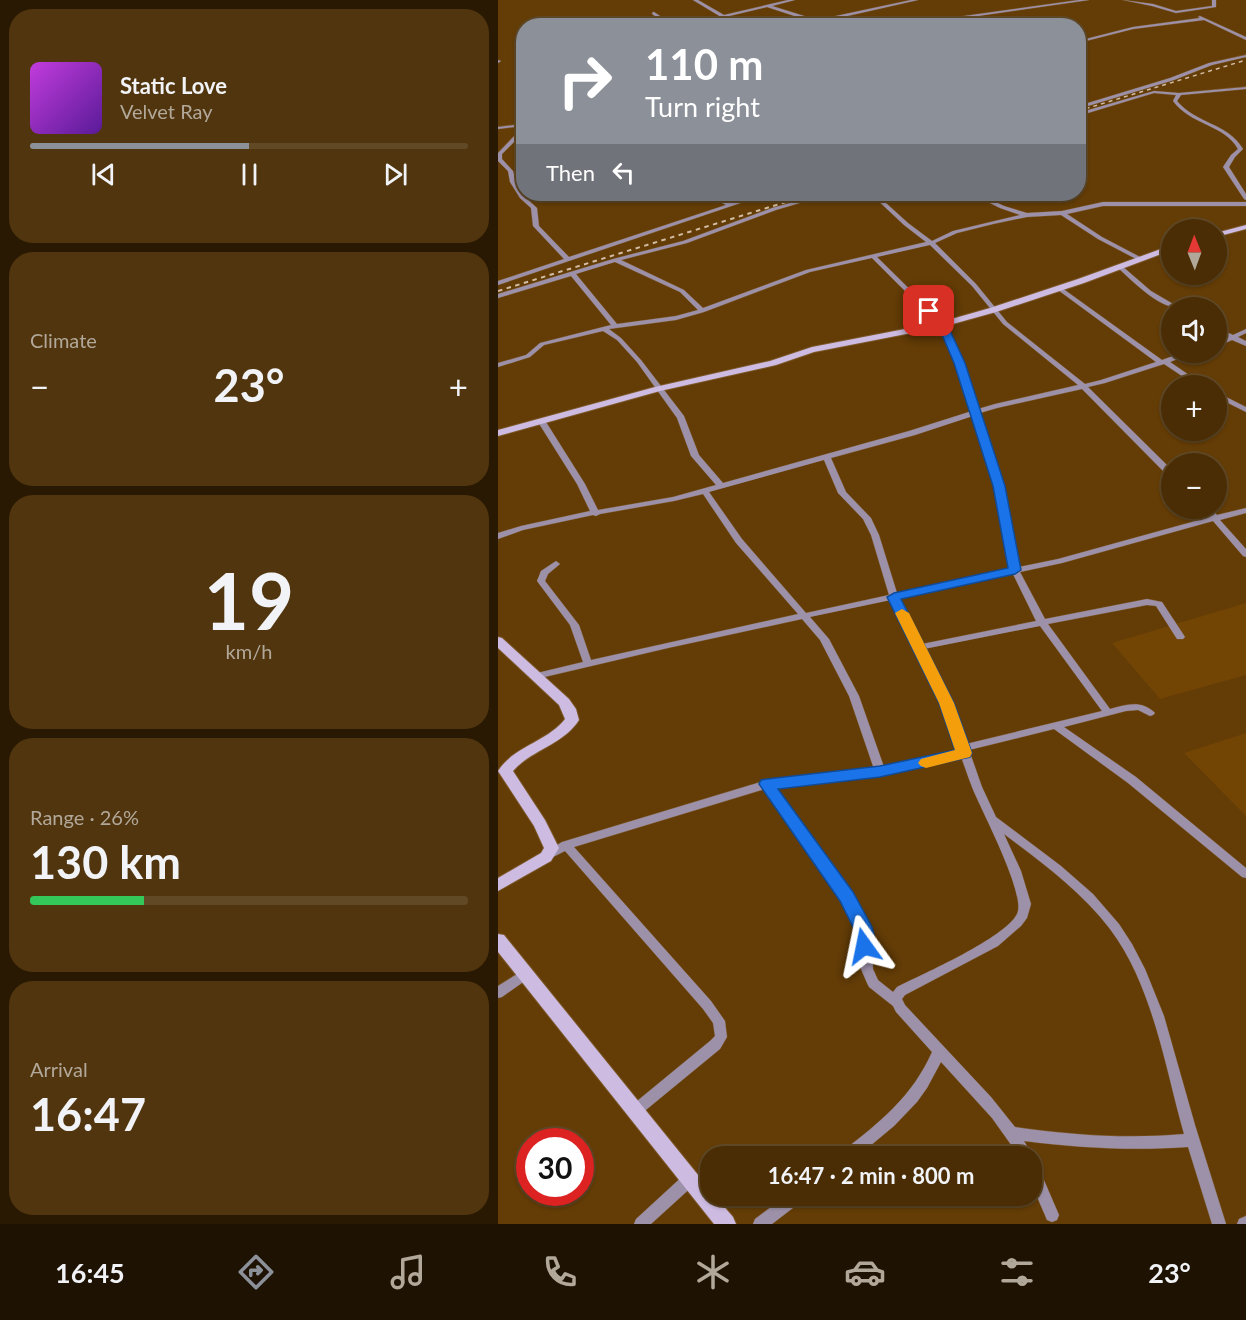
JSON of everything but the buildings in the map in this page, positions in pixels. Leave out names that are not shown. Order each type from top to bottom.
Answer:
[{"type":"street","points":[[695,0],[723,16],[794,0]]},
{"type":"street","points":[[833,18],[916,0]]},
{"type":"street","points":[[957,18],[1088,0]]},
{"type":"street","points":[[1125,0],[1157,6],[1170,12],[1190,12],[1214,7],[1214,0]]},
{"type":"street","points":[[768,6],[809,18]]},
{"type":"street","points":[[1190,12],[1246,39]]},
{"type":"street","points":[[653,13],[661,18]]},
{"type":"street","points":[[1086,40],[1133,28],[1204,19]]},
{"type":"street","points":[[1086,106],[1172,80],[1211,64],[1246,56]]},
{"type":"street","points":[[1086,113],[1155,92],[1179,94],[1246,88]]},
{"type":"street","points":[[1179,94],[1175,101],[1178,106],[1203,124],[1234,137],[1241,149],[1233,156],[1227,170],[1246,198]]},
{"type":"street","points":[[498,128],[516,127]]},
{"type":"street","points":[[516,136],[500,154],[499,159],[510,171],[516,187]]},
{"type":"street","points":[[1233,156],[1246,154]]},
{"type":"street","points":[[526,201],[534,208],[536,226],[567,258]]},
{"type":"street","points":[[723,201],[729,204]]},
{"type":"street","points":[[498,283],[740,201]]},
{"type":"street","points":[[498,296],[615,260],[701,237],[774,209],[802,201]]},
{"type":"street","points":[[881,201],[931,243],[974,285],[1005,323],[1082,385],[1161,464]]},
{"type":"street","points":[[990,201],[1027,215]]},
{"type":"street","points":[[498,364],[528,356],[547,342],[603,328],[665,320],[702,311],[808,271],[931,243],[955,231],[1027,215],[1062,213],[1114,204],[1246,204]]},
{"type":"street","points":[[1062,213],[1100,238],[1140,259]]},
{"type":"street","points":[[1227,232],[1246,228]]},
{"type":"street","points":[[498,433],[658,389],[754,368],[812,350],[942,324],[1060,289],[1161,251]]},
{"type":"street","points":[[873,256],[942,324],[960,363],[999,486],[1015,570],[1042,623],[1107,711]]},
{"type":"street","points":[[615,260],[677,288],[702,311]]},
{"type":"street","points":[[1120,267],[1149,292],[1161,299]]},
{"type":"street","points":[[572,273],[615,326]]},
{"type":"street","points":[[1060,289],[1161,360]]},
{"type":"street","points":[[603,328],[629,349],[681,418],[695,456],[720,485]]},
{"type":"street","points":[[1227,340],[1246,331]]},
{"type":"street","points":[[1227,335],[1246,344]]},
{"type":"street","points":[[498,536],[521,528],[705,491],[912,433],[974,412],[1126,375],[1161,362]]},
{"type":"street","points":[[1166,363],[1185,375]]},
{"type":"street","points":[[1227,400],[1246,410]]},
{"type":"street","points":[[542,422],[581,484],[596,514]]},
{"type":"street","points":[[826,456],[842,493],[867,518],[875,535],[894,597],[946,703],[1025,904],[1023,915],[994,943],[911,984],[901,991],[896,1002]]},
{"type":"street","points":[[705,491],[739,541],[824,639],[844,675],[866,727],[880,772]]},
{"type":"street","points":[[1227,515],[1246,510]]},
{"type":"street","points":[[536,676],[1059,561],[1212,519]]},
{"type":"street","points":[[1217,519],[1246,554]]},
{"type":"street","points":[[556,564],[544,573],[541,581],[574,625],[588,663]]},
{"type":"street","points":[[920,646],[1135,603],[1155,602],[1159,604],[1180,637]]},
{"type":"street","points":[[500,647],[564,702],[572,720],[564,728],[513,761],[502,773],[551,844],[550,853],[546,857]]},
{"type":"street","points":[[498,885],[566,845],[767,784],[880,772],[1107,711],[1140,707],[1150,713]]},
{"type":"street","points":[[1054,725],[1132,780],[1246,874]]},
{"type":"street","points":[[767,784],[847,897],[865,933],[867,969],[878,988],[896,1002],[939,1052],[982,1096],[1013,1133],[1020,1146]]},
{"type":"street","points":[[991,819],[1070,882],[1113,925],[1128,948],[1143,979],[1164,1040],[1192,1140],[1220,1224]]},
{"type":"street","points":[[566,845],[649,937],[719,1021],[721,1037],[715,1045],[636,1110]]},
{"type":"street","points":[[498,940],[726,1224]]},
{"type":"street","points":[[498,993],[525,974]]},
{"type":"street","points":[[860,1146],[912,1101],[932,1072],[939,1052]]},
{"type":"street","points":[[1013,1133],[1101,1143],[1144,1144],[1192,1140]]},
{"type":"street","points":[[641,1224],[690,1179]]},
{"type":"street","points":[[1042,1192],[1052,1215]]},
{"type":"street","points":[[760,1224],[784,1206]]},
{"type":"shaded area","points":[[1246,603],[1246,675],[1160,699],[1112,643]]},
{"type":"shaded area","points":[[1246,733],[1246,816],[1184,753]]},
{"type":"railway","points":[[1086,109],[1246,60]]},
{"type":"railway","points":[[498,291],[789,201]]},
{"type":"slow traffic","points":[[902,613],[946,703],[964,753],[926,763]]},
{"type":"route","points":[[864,946],[865,933],[847,897],[767,784],[880,772],[964,753],[946,703],[894,597],[1015,570],[1005,528],[999,486],[960,363],[942,324],[929,311]]}]
